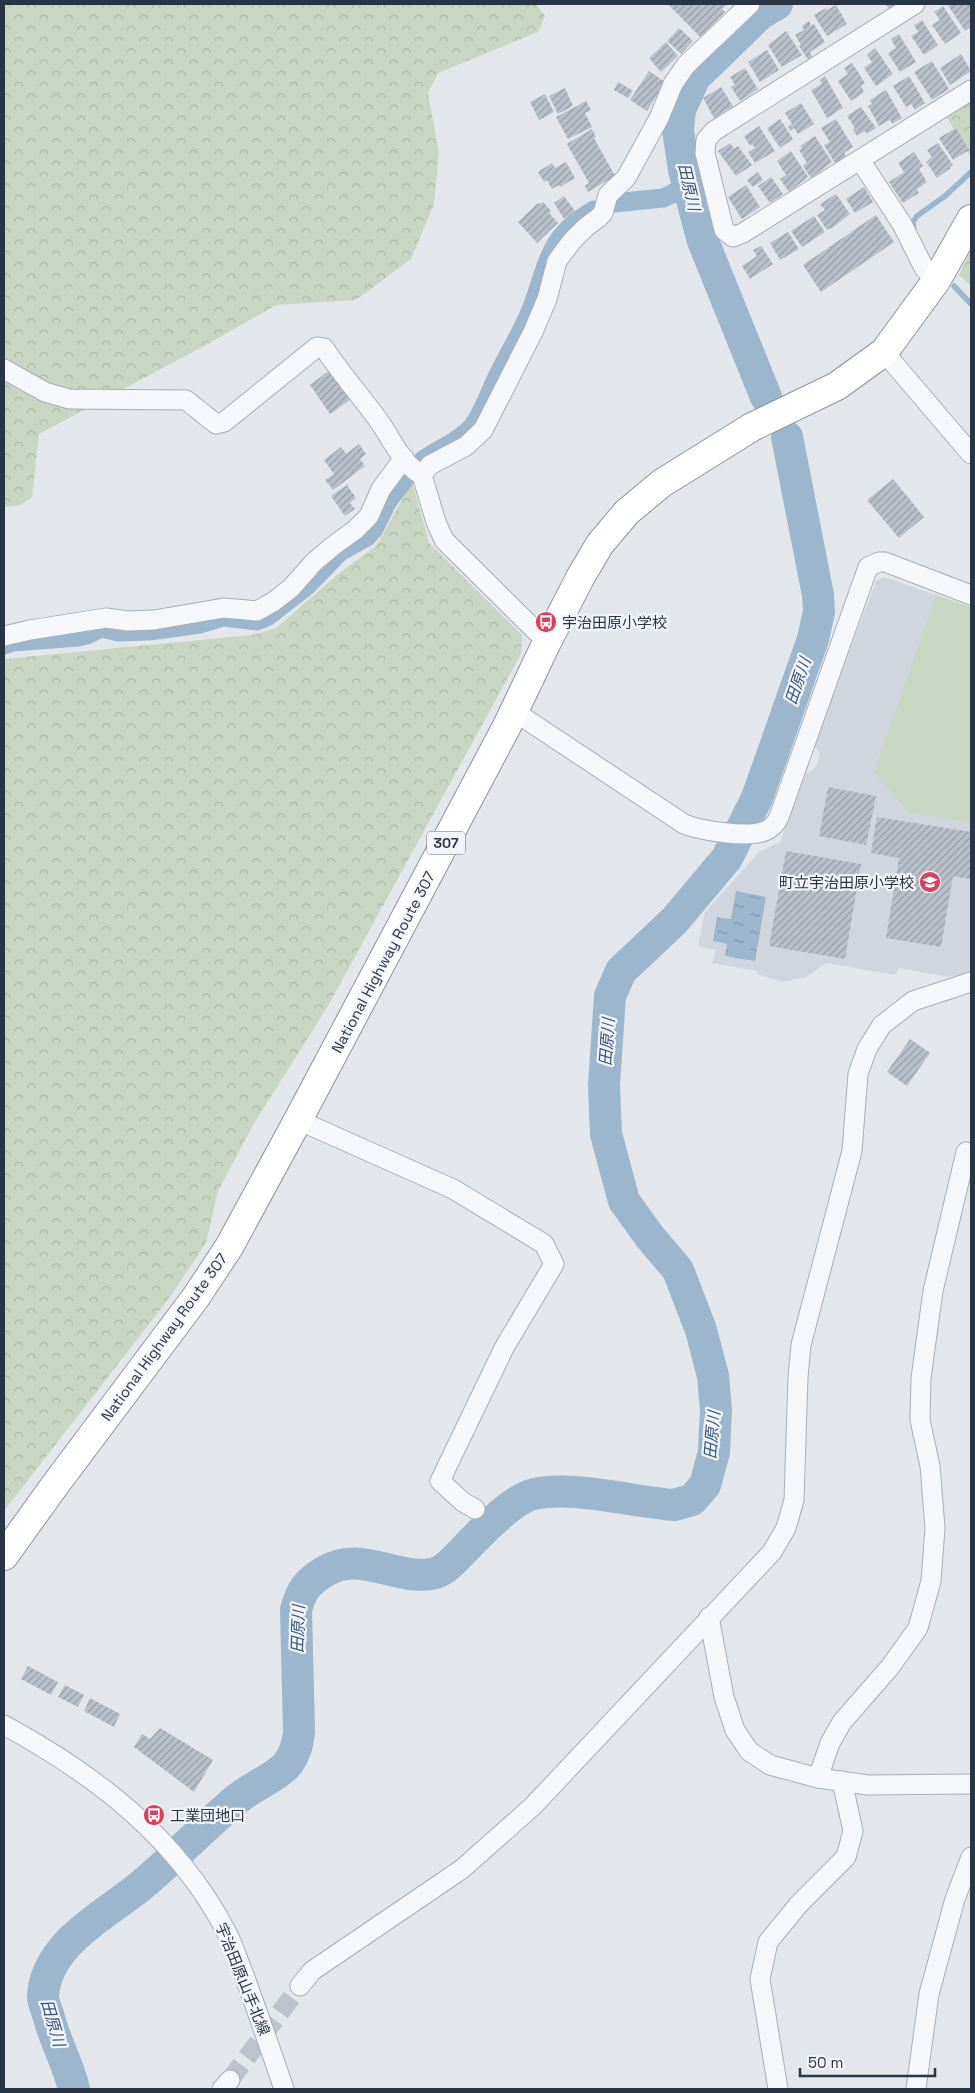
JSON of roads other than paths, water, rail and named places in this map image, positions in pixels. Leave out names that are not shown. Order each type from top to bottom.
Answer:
[{"type":"highway","name":"National Highway Route 307","points":[[4,1556],[196,1297],[229,1247],[515,712],[547,642],[600,544],[627,512],[662,483],[752,428],[837,386],[884,352],[936,281],[971,219]]},
{"type":"street","points":[[422,475],[430,465],[466,446],[484,430],[533,332],[547,299],[557,261],[581,231],[598,218],[602,213],[608,195],[626,178],[659,118],[673,84],[686,65],[750,4]]},
{"type":"street","points":[[915,4],[714,131],[706,140],[705,153],[724,230],[733,237],[743,234],[971,90]]},
{"type":"street","points":[[860,160],[902,224],[924,268],[936,281]]},
{"type":"street","points":[[4,369],[44,392],[69,399],[186,400],[216,424],[224,422],[316,348],[324,348],[340,372],[378,418],[412,470],[422,475],[436,522],[444,540],[547,642]]},
{"type":"street","points":[[884,352],[971,454]]},
{"type":"street","points":[[4,636],[106,618],[128,621],[154,620],[224,608],[257,611],[273,602],[291,588],[314,562],[355,530],[368,516],[381,489],[404,458]]},
{"type":"street","points":[[515,712],[674,818],[694,828],[728,832],[763,832],[769,829],[779,818],[868,567],[879,562],[885,562],[971,595]]},
{"type":"street","points":[[300,1986],[312,1971],[462,1868],[533,1806],[626,1709],[709,1617],[749,1579],[772,1552],[786,1528],[794,1500],[798,1377],[801,1345],[852,1151],[858,1074],[867,1048],[882,1025],[913,1001],[971,982]]},
{"type":"street","points":[[298,1120],[453,1188],[544,1244],[554,1264],[504,1348],[440,1481],[462,1502],[475,1509]]},
{"type":"street","points":[[818,1778],[830,1743],[842,1722],[890,1667],[918,1628],[930,1581],[934,1528],[930,1466],[920,1420],[921,1378],[933,1291],[966,1152]]},
{"type":"street","points":[[709,1617],[724,1697],[736,1730],[749,1751],[770,1765],[818,1778],[868,1785],[971,1784]]},
{"type":"street","name":"宇治田原山手北線","points":[[4,1725],[38,1743],[129,1808],[157,1835],[189,1874],[208,1900],[228,1934],[262,2022],[284,2089]]},
{"type":"street","points":[[778,2089],[760,1979],[768,1942],[799,1904],[846,1857],[853,1831],[842,1782]]},
{"type":"street","points":[[916,2089],[929,1994],[955,1899],[971,1857]]},
{"type":"water","points":[[736,891],[766,897],[755,961],[725,956],[727,944],[713,941],[717,917],[731,919]]},
{"type":"waterway","name":"田原川","points":[[766,397],[703,241],[684,170],[678,130],[680,110],[695,77],[760,14],[777,4]]},
{"type":"waterway","points":[[914,233],[913,222],[917,216],[945,196],[971,172]]},
{"type":"waterway","points":[[614,203],[663,198],[687,184]]},
{"type":"waterway","points":[[422,461],[461,437],[472,427],[483,409],[528,316],[552,251],[567,230],[594,210]]},
{"type":"waterway","points":[[954,286],[971,304]]},
{"type":"waterway","name":"田原川","points":[[74,2089],[44,2003],[43,1996],[47,1977],[55,1960],[81,1931],[143,1884],[236,1800],[285,1767],[296,1747],[299,1732],[296,1610],[302,1593],[313,1580],[337,1566],[351,1563],[417,1575],[436,1573],[451,1563],[505,1510],[525,1497],[534,1494],[549,1492],[584,1493],[674,1505],[692,1500],[705,1485],[714,1452],[716,1410],[713,1376],[701,1330],[678,1270],[650,1237],[624,1201],[606,1134],[604,1085],[610,996],[621,971],[675,920],[727,858],[757,798],[813,639],[819,612],[818,595],[787,437]]},
{"type":"waterway","points":[[4,645],[13,642],[78,637],[101,628],[118,632],[149,631],[200,624],[224,617],[257,621],[267,617],[308,585],[340,552],[367,537],[374,529],[388,501],[405,479]]},
{"type":"tunnel","points":[[230,2080],[300,1986]]},
{"type":"place","name":"宇治田原小学校","points":[[546,622]]},
{"type":"place","name":"町立宇治田原小学校","points":[[930,882]]},
{"type":"place","name":"工業団地口","points":[[154,1815]]}]
